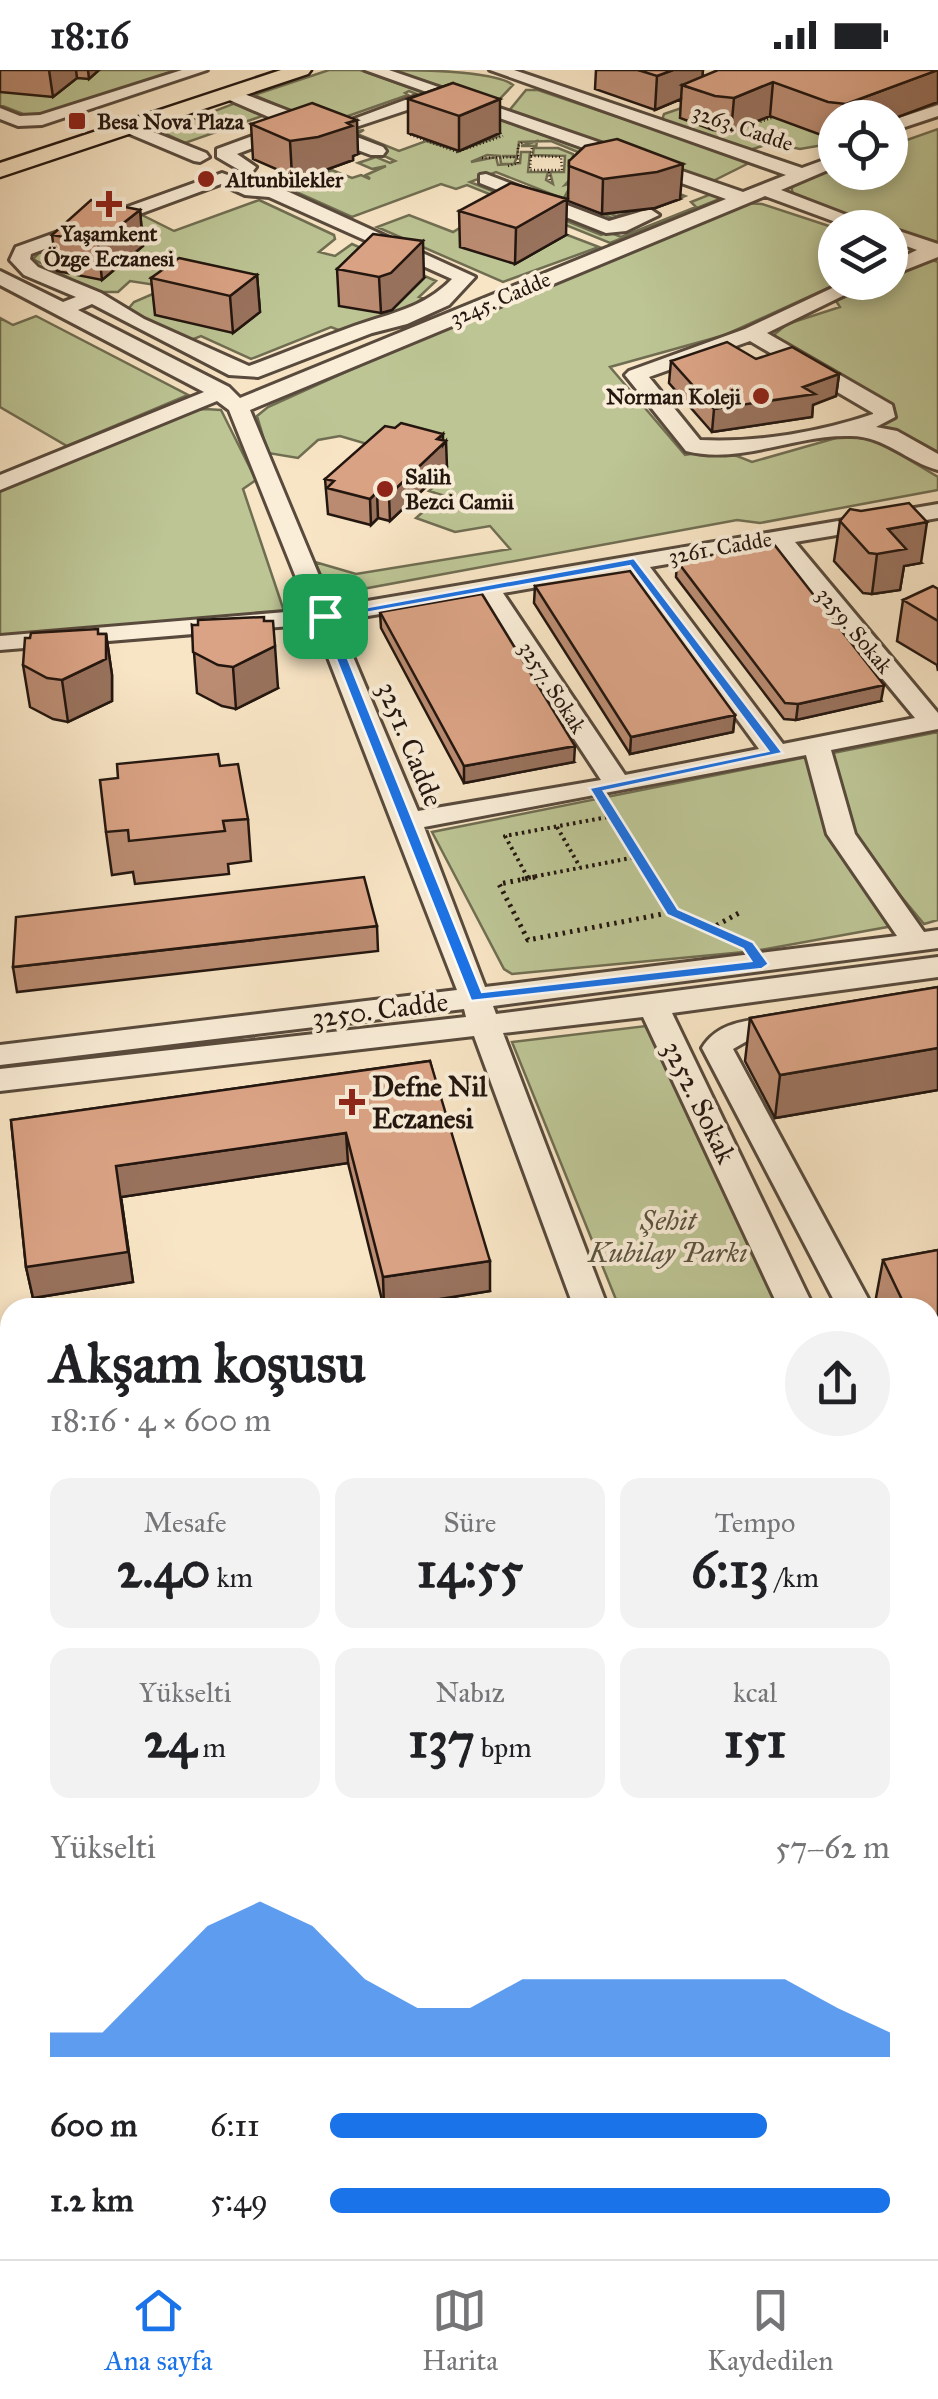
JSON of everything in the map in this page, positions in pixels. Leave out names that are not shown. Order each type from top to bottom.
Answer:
[{"type":"main road","points":[[5,141],[252,70]]},
{"type":"main road","points":[[0,170],[301,70]]},
{"type":"street","points":[[0,112],[18,121],[42,120],[199,70]]},
{"type":"street","name":"3263. Cadde","points":[[373,70],[503,104],[741,198]]},
{"type":"street","name":"3263. Cadde","points":[[498,70],[503,104]]},
{"type":"street","points":[[569,90],[596,80]]},
{"type":"street","points":[[569,90],[638,110]]},
{"type":"street","name":"3263. Cadde","points":[[503,104],[569,90],[801,174]]},
{"type":"street","points":[[231,94],[300,124]]},
{"type":"street","points":[[344,126],[416,102],[449,112]]},
{"type":"street","points":[[397,140],[383,142],[369,136],[449,112],[503,104]]},
{"type":"street","points":[[908,121],[938,110]]},
{"type":"street","points":[[247,167],[222,154],[300,124],[310,124],[377,152]]},
{"type":"street","points":[[908,136],[938,125]]},
{"type":"street","points":[[132,128],[200,157]]},
{"type":"street","points":[[768,149],[801,158],[818,152]]},
{"type":"street","name":"3245. Cadde","points":[[0,482],[229,399],[818,168]]},
{"type":"street","points":[[0,277],[87,308],[138,323],[236,372],[251,373],[414,314],[442,300],[464,277],[272,191],[252,191],[222,178],[22,251],[20,260],[32,271],[87,308],[229,399]]},
{"type":"street","points":[[486,179],[606,227],[619,227],[713,189]]},
{"type":"street","name":"3263. Cadde","points":[[762,189],[821,210]]},
{"type":"street","points":[[493,199],[616,250]]},
{"type":"street","points":[[908,240],[936,250]]},
{"type":"street","points":[[908,262],[936,250]]},
{"type":"street","points":[[752,333],[884,410],[884,417],[850,428],[732,448],[694,446],[636,374],[752,333],[823,300]]},
{"type":"street","name":"3251. Cadde","points":[[229,399],[325,616],[408,821],[587,1298]]},
{"type":"street","points":[[850,428],[889,436],[938,463]]},
{"type":"street","name":"3261. Cadde","points":[[0,644],[325,616],[938,511]]},
{"type":"street","name":"3259. Sokak","points":[[778,537],[935,722]]},
{"type":"street","points":[[634,562],[776,753]]},
{"type":"street","name":"3257. Sokak","points":[[488,589],[607,787]]},
{"type":"street","points":[[408,821],[607,787],[935,722]]},
{"type":"street","points":[[816,745],[842,834],[927,941]]},
{"type":"street","name":"3250. Cadde","points":[[0,1080],[927,941]]},
{"type":"street","name":"3250. Cadde","points":[[0,1055],[432,993],[481,1010],[654,1006],[938,967]]},
{"type":"street","name":"3252. Sokak","points":[[654,1006],[793,1298]]},
{"type":"street","points":[[814,1023],[736,1034],[717,1048],[851,1298]]},
{"type":"street","points":[[722,1148],[765,1138]]},
{"type":"path","points":[[449,112],[409,133],[459,152],[505,135],[503,104]]},
{"type":"path","points":[[668,113],[723,134],[790,111]]},
{"type":"path","points":[[809,130],[818,133]]},
{"type":"path","points":[[498,156],[498,163],[516,164],[522,142],[537,140]]},
{"type":"path","points":[[470,162],[532,152],[562,158],[562,170],[530,170],[532,152]]},
{"type":"path","points":[[549,172],[548,181],[558,184]]},
{"type":"path","points":[[607,787],[614,816],[672,912]]},
{"type":"path","points":[[528,878],[505,836],[614,816]]},
{"type":"path","points":[[557,826],[580,868]]},
{"type":"path","points":[[641,856],[499,884],[528,940],[672,912],[748,945],[762,964]]},
{"type":"path","points":[[710,929],[739,913]]},
{"type":"green space","points":[[0,70],[192,70],[52,116],[23,114],[0,105]]},
{"type":"green space","points":[[329,70],[360,70],[472,110],[463,112],[409,91],[405,93],[408,95],[331,122],[353,132],[364,130],[357,134],[399,151],[426,141],[459,151],[499,136],[501,120],[659,176],[600,161],[551,141],[537,141],[536,148],[558,148],[573,154],[572,177],[565,185],[572,183],[565,196],[616,216],[660,204],[651,183],[685,196],[622,222],[496,172],[470,182],[601,235],[609,232],[621,237],[696,207],[691,202],[711,194],[722,198],[610,243],[467,185],[456,189],[441,184],[352,217],[285,187],[332,170],[352,178],[361,175],[370,179],[366,175],[386,166],[372,169],[358,163],[376,157],[395,161],[382,155],[386,152],[254,95]],"holes":[[[535,141],[521,146],[534,146],[533,155],[565,156],[564,172],[550,172],[553,184],[546,180],[548,172],[528,172],[530,152],[521,152],[520,163],[514,164],[517,157],[502,156],[517,156],[519,142]],[[487,155],[500,156],[501,164],[509,164],[498,165],[496,157],[471,162]]]},
{"type":"green space","points":[[384,70],[472,74],[513,85],[494,105]]},
{"type":"green space","points":[[792,70],[938,70],[938,106],[908,117],[908,100],[818,100],[818,146],[800,149],[771,143],[747,151],[661,123],[664,114]]},
{"type":"green space","points":[[526,90],[538,90],[751,162],[711,182],[508,112]]},
{"type":"green space","points":[[238,102],[268,114],[185,143],[166,134],[165,130]]},
{"type":"green space","points":[[938,129],[938,246],[908,236],[908,210],[830,210],[797,199],[792,191],[792,185],[818,173],[818,190],[908,190],[908,140]]},
{"type":"green space","points":[[259,200],[334,235],[335,239],[319,252],[335,256],[352,244],[436,281],[419,297],[429,300],[391,317],[341,331],[331,327],[251,359],[201,336],[191,340],[160,328],[129,308],[169,287],[130,281],[118,292],[96,292],[33,259],[39,253],[142,215],[174,231]]},
{"type":"green space","points":[[745,203],[762,204],[818,222],[818,293],[725,335],[610,367],[685,455],[703,452],[752,462],[843,436],[869,439],[938,477],[938,490],[760,523],[737,520],[330,595],[315,562],[356,574],[510,549],[490,526],[455,532],[416,518],[442,495],[429,491],[447,475],[441,472],[446,467],[340,436],[318,440],[298,458],[268,453],[257,416],[268,407],[414,341]]},
{"type":"green space","points":[[494,207],[599,247],[503,282],[377,227],[409,215],[453,232]]},
{"type":"green space","points":[[930,259],[938,262],[938,453],[911,438],[869,425],[890,420],[893,412],[775,343],[775,334],[787,324],[840,307],[838,300],[908,300],[908,268]]},
{"type":"green space","points":[[36,316],[188,395],[67,446],[0,407],[0,318],[13,325]]},
{"type":"green space","points":[[221,410],[256,480],[243,489],[285,614],[0,636],[0,489],[188,411]]},
{"type":"green space","points":[[938,732],[938,920],[924,924],[850,835],[827,758],[833,753]]},
{"type":"green space","points":[[812,756],[893,926],[755,951],[512,974],[504,969],[432,832]]},
{"type":"green space","name":"Şehit Kubilay Parkı","points":[[646,1026],[777,1298],[615,1298],[512,1042]]},
{"type":"building","points":[[638,70],[673,70],[657,76]]},
{"type":"building","points":[[718,70],[938,70],[857,100],[822,100],[773,82],[734,98],[682,85]]},
{"type":"building","points":[[453,83],[500,99],[459,116],[408,99]]},
{"type":"building","points":[[312,103],[357,120],[347,123],[352,126],[318,137],[290,141],[251,124]]},
{"type":"building","points":[[617,139],[683,164],[657,172],[603,179],[569,166],[569,161],[585,146]]},
{"type":"building","points":[[511,183],[567,199],[516,228],[459,211]]},
{"type":"building","points":[[91,200],[140,210],[98,243],[52,235]]},
{"type":"building","points":[[373,234],[423,241],[391,273],[379,277],[337,269]]},
{"type":"building","points":[[179,258],[257,275],[230,296],[151,278]]},
{"type":"building","points":[[727,342],[756,359],[792,347],[839,374],[803,387],[815,394],[714,409],[671,361]]},
{"type":"building","points":[[401,423],[443,434],[437,439],[446,441],[389,495],[377,492],[370,499],[327,488],[334,481],[325,479],[385,426],[395,428]]},
{"type":"building","points":[[909,503],[927,522],[888,529],[906,549],[869,553],[840,521],[850,509],[861,511]]},
{"type":"building","points":[[773,543],[884,685],[798,704],[785,703],[677,561]]},
{"type":"building","points":[[630,571],[735,715],[631,737],[535,586]]},
{"type":"building","points":[[933,586],[938,589],[938,621],[903,600]]},
{"type":"building","points":[[482,594],[575,746],[464,766],[380,612]]},
{"type":"building","points":[[264,617],[264,621],[273,621],[275,646],[233,667],[218,665],[193,652],[192,625],[198,625],[198,620]]},
{"type":"building","points":[[98,629],[98,634],[106,634],[106,659],[62,680],[47,678],[23,665],[25,638],[30,638],[31,633]]},
{"type":"building","points":[[218,754],[220,766],[238,764],[248,819],[223,821],[225,831],[129,841],[128,830],[106,832],[100,780],[118,778],[117,764]]},
{"type":"building","points":[[364,877],[377,926],[13,967],[16,917]]},
{"type":"building","points":[[938,987],[938,1048],[780,1075],[750,1018]]},
{"type":"building","points":[[430,1061],[490,1261],[383,1277],[346,1133],[116,1166],[128,1252],[26,1267],[11,1120]]},
{"type":"building","points":[[938,1250],[938,1298],[901,1298],[883,1260]]},
{"type":"place","name":"Besa Nova Plaza","points":[[77,121]]},
{"type":"place","name":"Altunbilekler","points":[[206,179]]},
{"type":"place","name":"Yaşamkent Özge Eczanesi","points":[[109,204]]},
{"type":"place","name":"Norman Koleji","points":[[761,396]]},
{"type":"place","name":"Salih Bezci Camii","points":[[385,489]]},
{"type":"place","name":"Defne Nil Eczanesi","points":[[352,1102]]},
{"type":"route","points":[[634,562],[776,753],[596,788],[646,863],[672,912],[748,945],[762,964],[476,998],[325,616],[634,562]]}]
